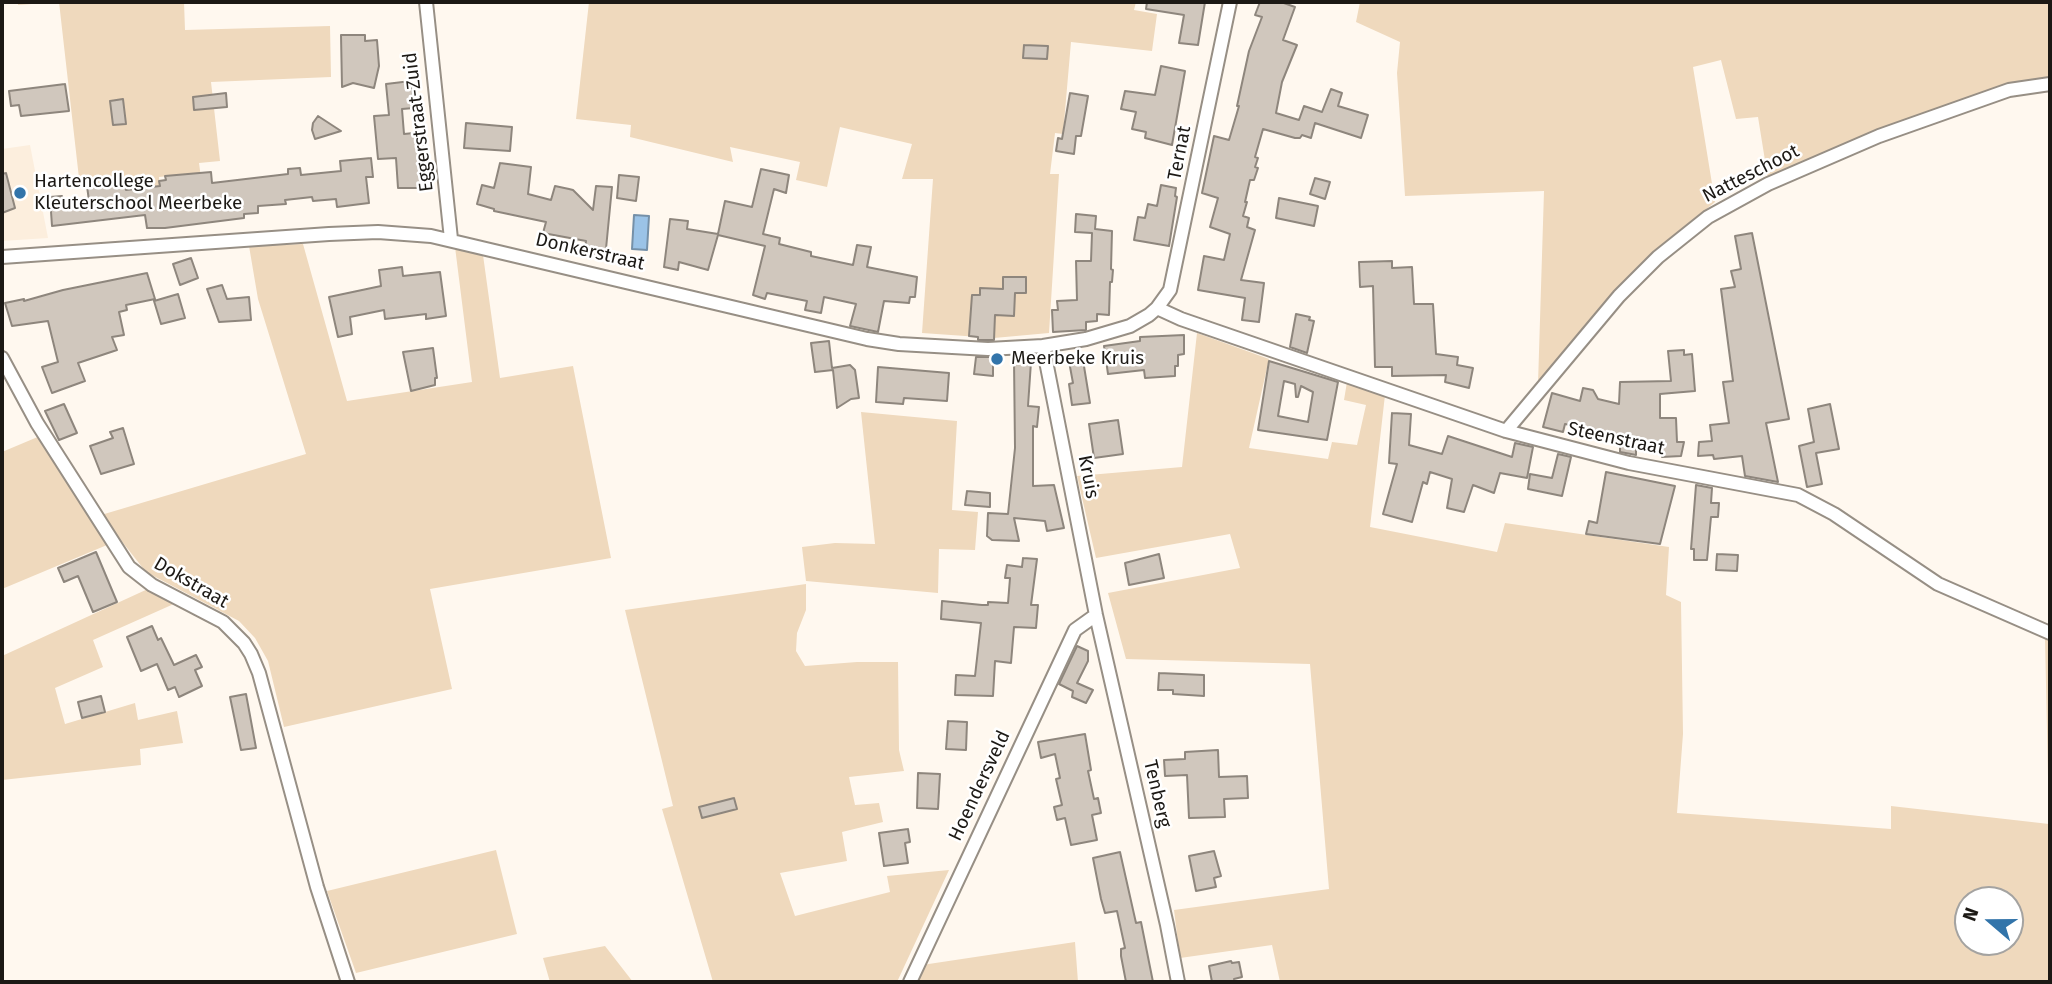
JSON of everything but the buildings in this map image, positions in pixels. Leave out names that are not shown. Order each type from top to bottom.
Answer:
[{"type":"street","name":"Eggerstraat-Zuid","points":[[426,2],[451,239]]},
{"type":"street","name":"Ternat","points":[[1157,308],[1170,290],[1230,2]]},
{"type":"street","name":"Natteschoot","points":[[1506,431],[1619,296],[1658,257],[1708,217],[1768,184],[1879,136],[2009,90],[2050,83]]},
{"type":"street","name":"Donkerstraat","points":[[2,257],[329,233],[378,232],[451,239],[867,339],[898,344],[988,349],[1086,340],[1130,326],[1157,308]]},
{"type":"street","name":"Steenstraat","points":[[1157,308],[1181,319],[1506,431],[1629,463],[1798,495],[1834,514],[1938,584],[2050,633]]},
{"type":"street","name":"Kruis","points":[[1043,346],[1096,615]]},
{"type":"street","name":"Dokstraat","points":[[2,358],[37,423],[129,568],[152,585],[223,622],[251,654],[259,673],[317,887],[348,982]]},
{"type":"street","name":"Hoendersveld","points":[[910,982],[1075,630],[1096,615]]},
{"type":"street","name":"Tenberg","points":[[1096,615],[1178,982]]},
{"type":"shaded area","points":[[18,2],[59,2],[18,5]]},
{"type":"shaded area","points":[[59,2],[184,2],[185,30],[330,26],[331,77],[211,82],[220,161],[199,163],[201,178],[179,175],[159,177],[160,190],[134,193],[133,180],[80,187]]},
{"type":"shaded area","points":[[589,2],[1136,2],[1134,10],[1157,14],[1152,51],[1071,42],[1063,134],[1055,133],[1050,174],[1059,174],[1049,333],[994,338],[922,333],[933,179],[902,179],[912,144],[840,127],[827,187],[796,180],[800,162],[730,147],[733,162],[630,137],[631,125],[576,119]]},
{"type":"shaded area","points":[[1360,2],[2050,2],[2050,80],[1975,95],[1856,139],[1768,179],[1758,117],[1736,119],[1721,60],[1693,67],[1715,202],[1652,254],[1598,310],[1538,384],[1544,191],[1405,196],[1397,73],[1400,42],[1356,22]]},
{"type":"shaded area","name":"Hartencollege Kleuterschool Meerbeke","points":[[30,145],[48,238],[2,241],[2,149]]},
{"type":"shaded area","points":[[303,244],[347,401],[472,382],[455,247],[483,255],[500,378],[573,366],[611,558],[430,589],[452,689],[284,727],[268,661],[255,638],[239,621],[146,572],[101,515],[306,454],[258,299],[249,246]]},
{"type":"shaded area","points":[[1197,333],[1269,359],[1249,448],[1328,459],[1332,442],[1357,445],[1366,405],[1344,400],[1347,382],[1385,395],[1370,527],[1497,552],[1505,523],[1669,547],[1666,595],[1681,602],[1683,734],[1677,813],[1891,829],[1891,806],[2049,824],[2045,638],[2050,640],[2050,982],[1280,982],[1272,945],[1180,958],[1174,910],[1329,889],[1310,664],[1126,659],[1108,593],[1240,568],[1230,534],[1096,558],[1077,476],[1182,467]]},
{"type":"shaded area","points":[[861,412],[957,421],[952,510],[978,512],[975,550],[939,549],[938,593],[806,581],[802,547],[835,543],[875,544]]},
{"type":"shaded area","points":[[40,436],[107,545],[2,589],[2,452]]},
{"type":"shaded area","points":[[806,584],[806,610],[797,633],[796,651],[805,666],[898,662],[899,750],[904,771],[849,777],[855,805],[879,803],[883,822],[842,832],[847,861],[780,873],[795,916],[890,892],[887,876],[949,870],[897,982],[713,982],[662,809],[673,806],[625,610]]},
{"type":"shaded area","points":[[150,588],[176,603],[93,640],[103,667],[55,688],[65,724],[135,703],[138,720],[177,711],[183,743],[140,749],[141,765],[2,780],[2,656]]},
{"type":"shaded area","points":[[496,850],[517,934],[356,973],[327,891]]},
{"type":"shaded area","points":[[1075,942],[1078,982],[914,982],[922,965]]},
{"type":"shaded area","points":[[605,946],[633,982],[550,982],[543,958]]},
{"type":"water","points":[[634,215],[649,216],[647,250],[632,249]]},
{"type":"place","name":"Hartencollege Kleuterschool Meerbeke","points":[[20,193]]},
{"type":"place","name":"Meerbeke Kruis","points":[[997,359]]}]
